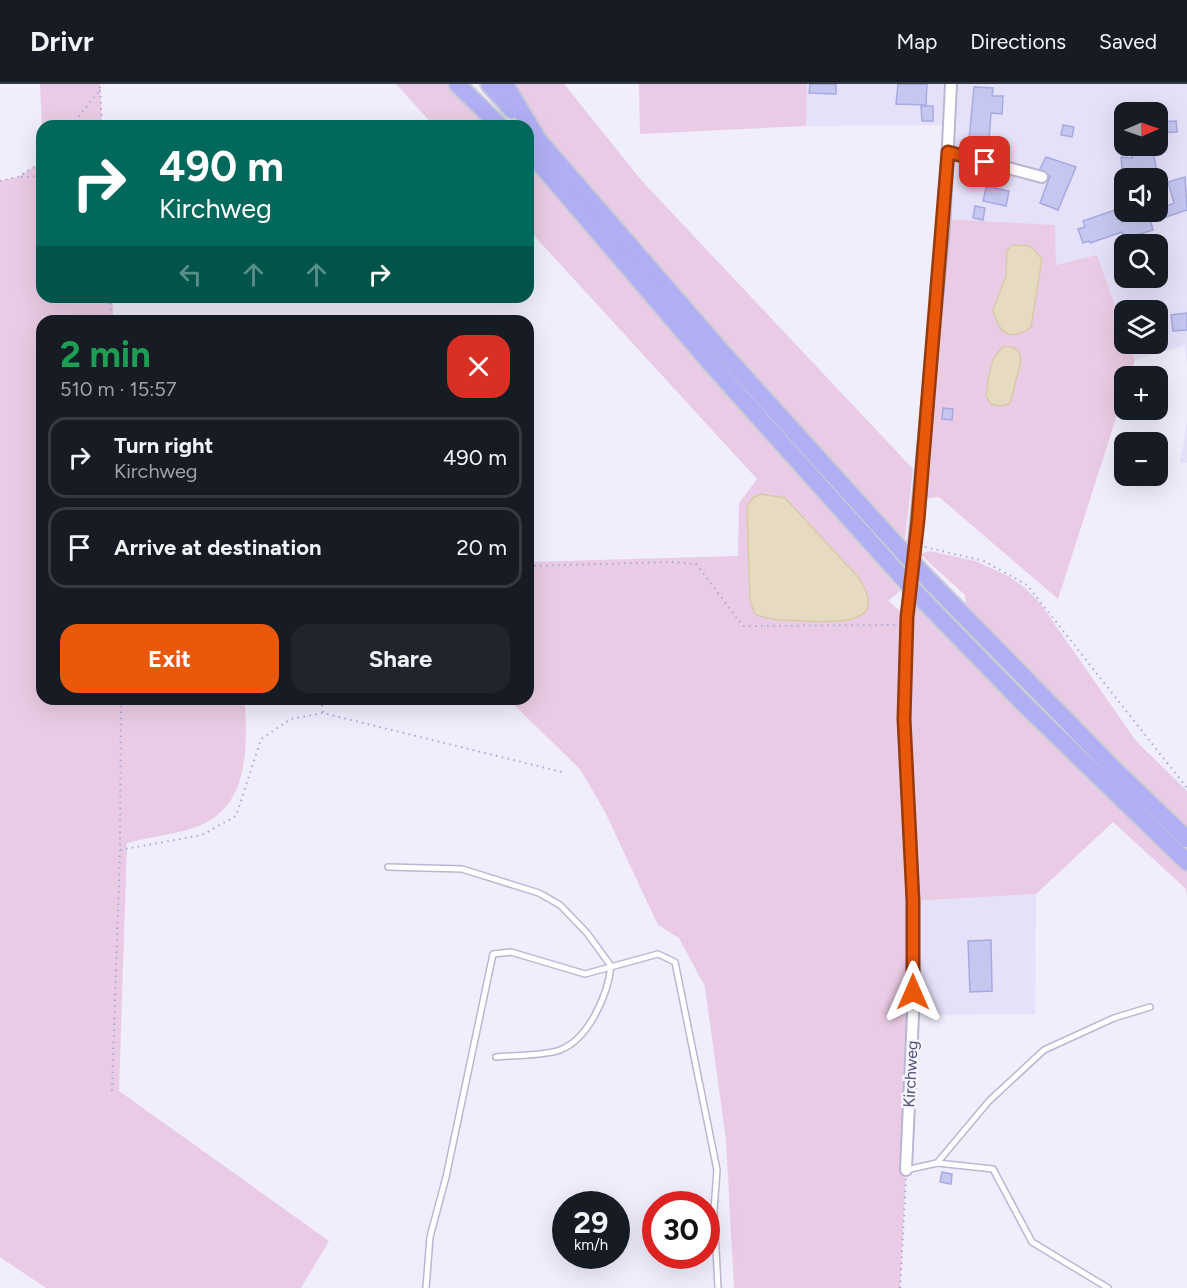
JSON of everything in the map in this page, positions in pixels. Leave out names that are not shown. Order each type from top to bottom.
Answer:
[{"type":"highway","points":[[457,84],[494,120]]},
{"type":"highway","points":[[475,84],[504,120]]},
{"type":"highway","points":[[489,84],[517,120]]},
{"type":"highway","points":[[505,84],[522,120]]},
{"type":"highway","points":[[534,140],[723,353],[909,548],[922,573],[1116,771],[1187,839]]},
{"type":"highway","points":[[534,143],[561,190]]},
{"type":"highway","points":[[534,162],[919,596],[1024,704],[1187,862]]},
{"type":"street","name":"Kirchweg","points":[[906,1170],[913,1015],[913,901],[904,719],[909,548],[948,152],[951,84]]},
{"type":"street","points":[[948,152],[1042,177]]},
{"type":"lane","points":[[388,867],[462,869],[539,893],[560,905],[587,933],[611,966],[609,987],[594,1018],[576,1039],[560,1050],[496,1057]]},
{"type":"lane","points":[[426,1288],[430,1237],[493,954],[512,952],[585,974],[658,954],[675,962],[717,1170],[714,1210],[718,1288]]},
{"type":"lane","points":[[937,1163],[989,1101],[1044,1050],[1114,1018],[1150,1007]]},
{"type":"lane","points":[[906,1170],[937,1163],[993,1169],[1032,1242],[1108,1288]]},
{"type":"path","points":[[100,84],[102,120]]},
{"type":"path","points":[[76,120],[100,90]]},
{"type":"path","points":[[18,177],[36,166]]},
{"type":"path","points":[[0,181],[36,176]]},
{"type":"path","points":[[909,548],[984,561],[1027,585],[1187,788]]},
{"type":"path","points":[[534,566],[671,562],[696,564],[743,626],[907,624]]},
{"type":"path","points":[[112,1091],[120,850],[121,705]]},
{"type":"path","points":[[322,705],[323,713]]},
{"type":"path","points":[[120,850],[202,835],[236,816],[261,740],[291,719],[323,713],[562,772]]},
{"type":"path","points":[[900,1288],[906,1170]]},
{"type":"shaded area","points":[[40,84],[100,84],[102,120],[42,120]]},
{"type":"shaded area","points":[[396,84],[447,84],[486,120],[429,120]]},
{"type":"shaded area","points":[[507,84],[564,84],[642,181],[913,469],[905,539],[785,414],[543,136]]},
{"type":"shaded area","points":[[639,84],[807,84],[806,126],[640,134]]},
{"type":"shaded area","points":[[807,84],[1187,84],[1187,365],[1185,345],[1168,350],[1168,300],[1114,300],[1114,303],[1097,256],[1055,265],[944,219],[949,125],[806,126]]},
{"type":"shaded area","points":[[36,166],[36,303],[112,303],[114,315],[36,315],[36,705],[245,705],[244,760],[234,795],[223,810],[208,822],[187,830],[127,843],[119,1091],[329,1241],[301,1288],[46,1288],[0,1257],[0,181],[18,177]]},
{"type":"shaded area","points":[[534,172],[900,591],[888,601],[907,617],[905,719],[910,719],[910,631],[914,605],[1033,725],[1187,872],[1187,897],[1186,889],[1113,822],[1036,894],[913,901],[906,1170],[900,1288],[734,1288],[726,1140],[705,987],[679,938],[658,925],[605,812],[580,769],[514,705],[534,705],[534,562],[738,556],[739,503],[757,479],[534,236]]},
{"type":"shaded area","points":[[944,219],[1055,225],[1056,265],[1097,255],[1114,302],[1114,354],[1133,354],[1135,360],[1133,366],[1114,366],[1115,420],[1058,599],[939,497],[920,499]]},
{"type":"shaded area","points":[[1013,245],[1030,246],[1042,259],[1031,327],[1011,335],[998,325],[993,310],[1006,276],[1007,250]]},
{"type":"shaded area","points":[[1006,346],[1017,350],[1021,358],[1009,404],[999,406],[991,404],[986,396],[993,361],[1000,350]]},
{"type":"shaded area","points":[[1133,354],[1155,354],[1135,360]]},
{"type":"shaded area","points":[[1187,422],[1187,463],[1180,463]]},
{"type":"shaded area","points":[[761,494],[785,498],[857,576],[866,592],[868,604],[865,612],[857,617],[833,622],[780,620],[755,614],[750,600],[747,506],[754,497]]},
{"type":"shaded area","points":[[930,551],[975,561],[1008,576],[1040,603],[1136,741],[1187,791],[1187,829],[1087,734],[966,608],[965,595],[920,554]]},
{"type":"shaded area","points":[[1036,894],[1035,1014],[913,1015],[913,901]]},
{"type":"building","points":[[810,84],[836,84],[836,94],[809,93]]},
{"type":"building","points":[[898,84],[927,84],[926,105],[896,104]]},
{"type":"building","points":[[974,87],[993,88],[992,96],[1003,96],[1002,114],[991,113],[989,141],[969,140]]},
{"type":"building","points":[[921,106],[933,106],[933,121],[922,121]]},
{"type":"building","points":[[1168,121],[1176,121],[1177,132],[1168,132]]},
{"type":"building","points":[[1063,125],[1074,127],[1072,137],[1061,135]]},
{"type":"building","points":[[1132,156],[1154,156],[1156,168],[1122,168],[1121,157],[1132,158]]},
{"type":"building","points":[[1046,157],[1076,167],[1058,210],[1040,203],[1050,176],[1040,169]]},
{"type":"building","points":[[1185,177],[1187,210],[1168,216],[1168,206],[1174,203],[1168,182]]},
{"type":"building","points":[[986,188],[1009,191],[1006,206],[983,201]]},
{"type":"building","points":[[975,206],[985,208],[983,220],[973,218]]},
{"type":"building","points":[[1114,210],[1114,222],[1151,222],[1153,230],[1140,234],[1123,234],[1122,232],[1090,243],[1089,241],[1083,243],[1078,229],[1085,227],[1083,221]]},
{"type":"building","points":[[1187,313],[1187,330],[1173,331],[1171,315]]},
{"type":"building","points":[[943,408],[953,409],[952,420],[942,419]]},
{"type":"building","points":[[991,940],[992,991],[970,992],[968,941]]},
{"type":"building","points":[[942,1172],[952,1174],[951,1184],[940,1182]]},
{"type":"route","points":[[913,992],[913,901],[904,719],[907,617],[918,520],[944,226],[948,152],[985,162]]}]
